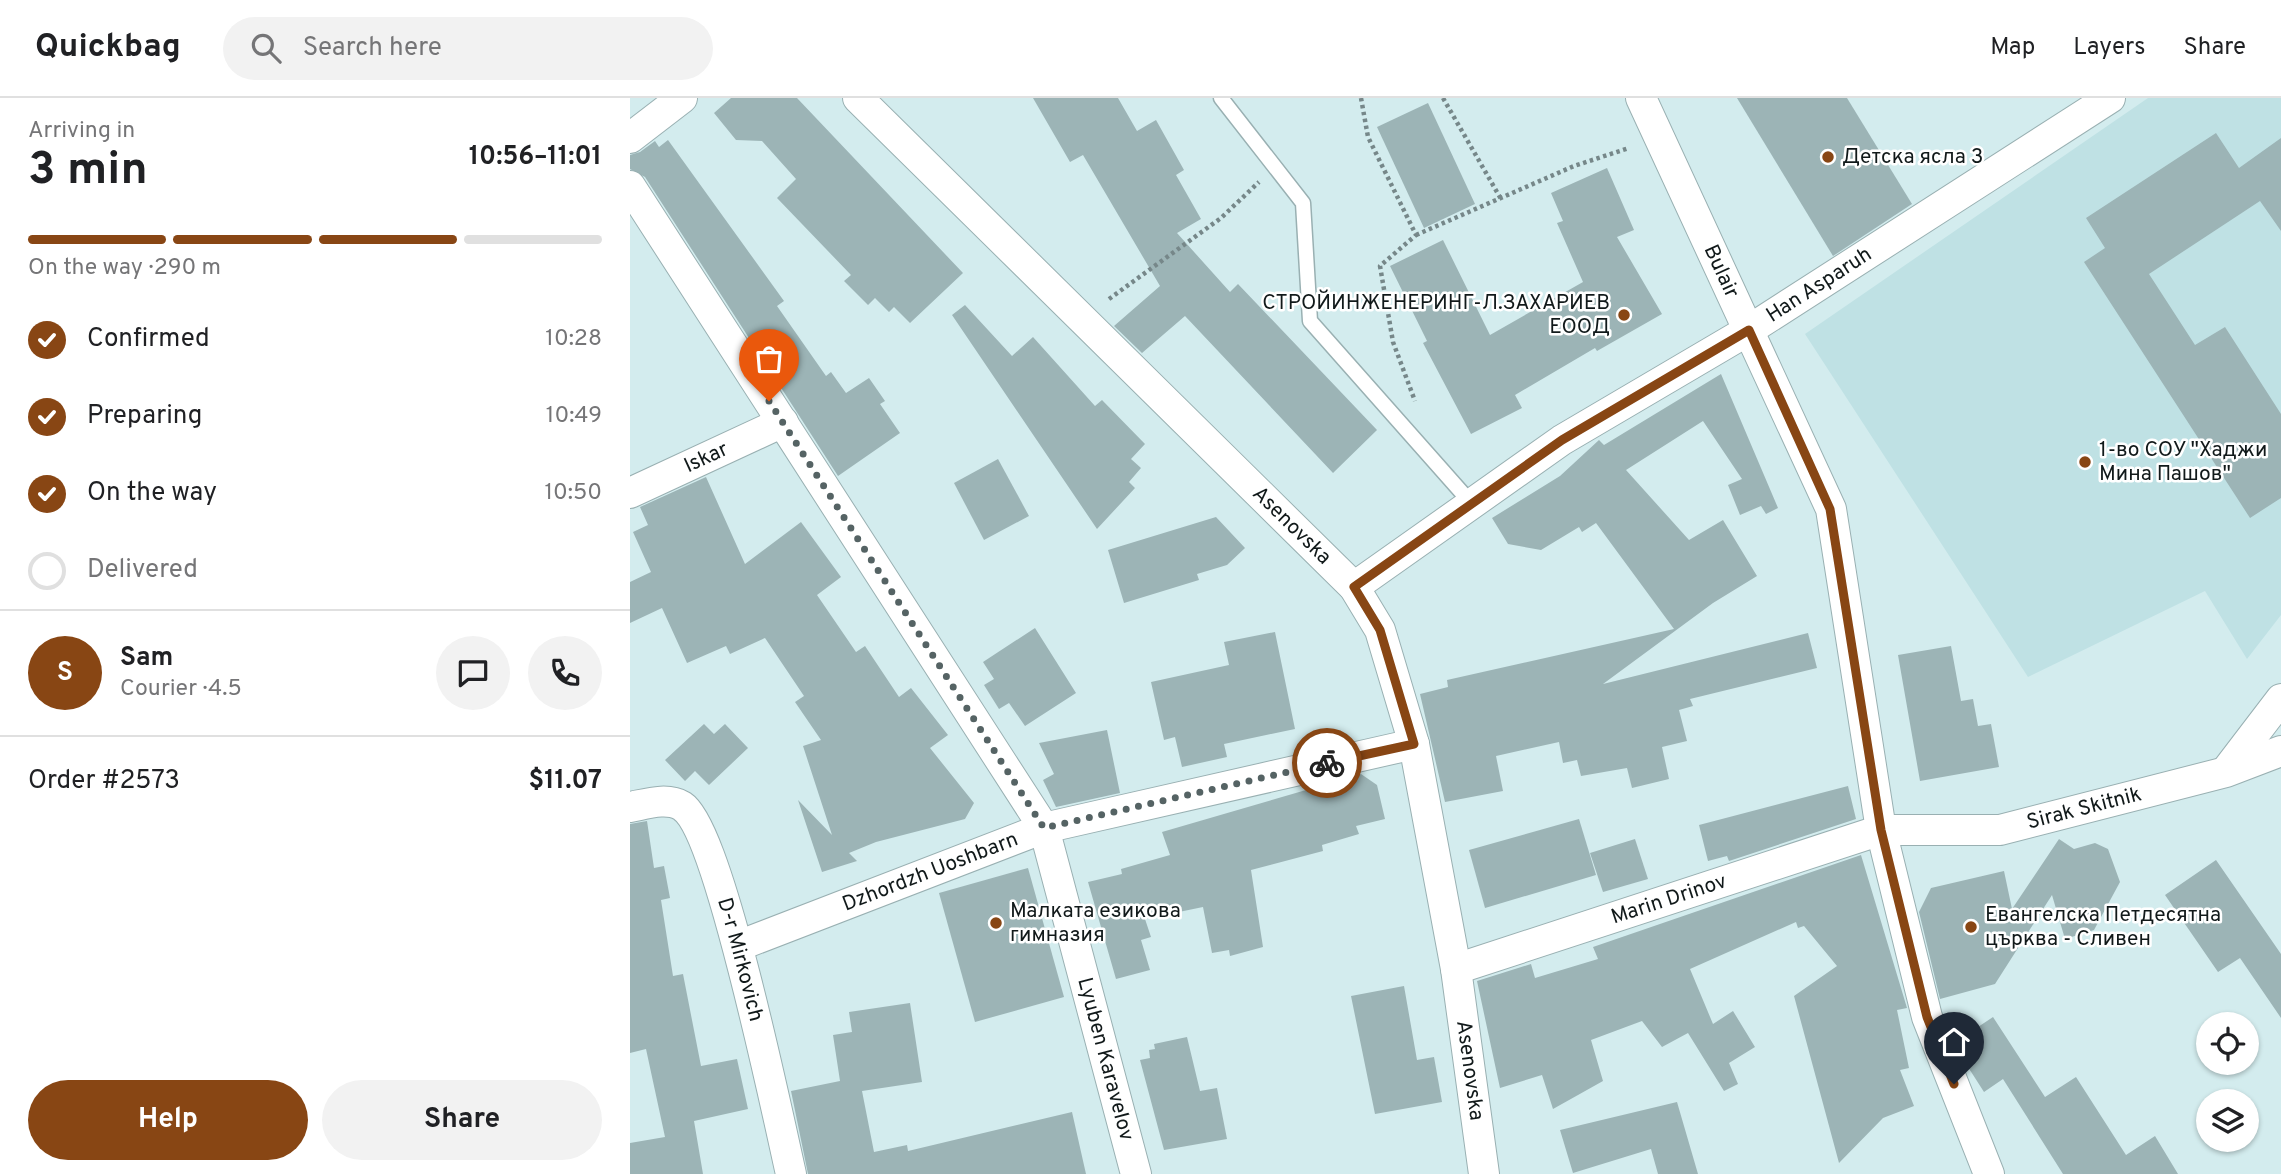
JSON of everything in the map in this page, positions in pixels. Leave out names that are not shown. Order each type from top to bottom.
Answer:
[{"type":"street","points":[[630,138],[682,98]]},
{"type":"street","name":"Asenovska","points":[[858,98],[1354,587],[1380,630],[1414,744],[1456,969],[1484,1174]]},
{"type":"street","name":"Han Asparuh","points":[[1354,587],[1562,440],[1749,330],[2110,98]]},
{"type":"street","name":"Bulair","points":[[1651,102],[1660,137],[1830,509],[1881,830],[1927,1017],[1989,1174]]},
{"type":"street","name":"Lyuben Karavelov","points":[[630,186],[1044,828],[1136,1174]]},
{"type":"street","name":"Iskar","points":[[630,493],[783,422]]},
{"type":"street","points":[[2226,772],[2281,699]]},
{"type":"street","name":"Dzhordzh Uoshbarn","points":[[738,946],[1044,828],[1414,744]]},
{"type":"street","name":"Sirak Skitnik","points":[[1881,830],[2000,830],[2226,772],[2278,755]]},
{"type":"street","name":"D-r Mirkovich","points":[[630,807],[663,801],[672,803],[682,806],[699,825],[738,946],[791,1174]]},
{"type":"street","name":"Marin Drinov","points":[[1456,969],[1881,830]]},
{"type":"lane","points":[[1221,98],[1303,203],[1310,321],[1472,504]]},
{"type":"path","points":[[1361,98],[1368,137],[1416,235]]},
{"type":"path","points":[[1443,98],[1501,199]]},
{"type":"path","points":[[1417,405],[1393,342],[1380,266],[1416,235],[1574,166],[1660,137]]},
{"type":"path","points":[[1083,321],[1129,282],[1221,218],[1275,167]]},
{"type":"shaded area","name":"1-во СОУ \"Хаджи Мина Пашов\"","points":[[2148,98],[2281,98],[2281,615],[2247,659],[2205,591],[2028,677],[1805,334]]},
{"type":"building","points":[[731,98],[797,98],[963,273],[910,323],[894,307],[889,312],[875,298],[868,305],[844,281],[851,275],[777,198],[796,179],[762,141],[736,140],[714,113]]},
{"type":"building","points":[[1033,98],[1118,98],[1137,131],[1156,120],[1184,170],[1176,175],[1201,219],[1177,233],[1230,292],[1238,284],[1377,430],[1333,473],[1185,316],[1142,353],[1114,326],[1160,286],[1083,155],[1070,162]]},
{"type":"building","name":"Детска ясла 3","points":[[1737,98],[1847,98],[1912,204],[1833,256]]},
{"type":"building","points":[[1428,103],[1475,204],[1424,228],[1377,127]]},
{"type":"building","points":[[2216,133],[2239,168],[2281,138],[2281,231],[2260,201],[2149,274],[2195,345],[2225,327],[2281,414],[2281,498],[2250,518],[2084,262],[2105,248],[2086,218]]},
{"type":"building","points":[[668,140],[784,301],[777,306],[826,376],[831,372],[846,393],[869,378],[885,401],[880,404],[900,433],[838,476],[645,177],[630,169],[630,155],[640,152],[655,141],[659,147]]},
{"type":"building","points":[[1607,168],[1634,230],[1617,237],[1662,314],[1597,351],[1595,348],[1515,395],[1522,408],[1471,434],[1423,343],[1427,341],[1390,266],[1443,240],[1490,335],[1583,282],[1557,223],[1563,221],[1551,193]]},
{"type":"building","points":[[965,305],[1012,356],[1033,337],[1095,406],[1102,400],[1145,444],[1131,459],[1141,468],[1129,482],[1135,488],[1097,529],[952,315]]},
{"type":"building","points":[[1721,374],[1778,508],[1766,514],[1761,506],[1740,515],[1728,485],[1742,479],[1703,421],[1626,470],[1689,540],[1723,520],[1757,576],[1713,603],[1603,684],[1808,633],[1817,668],[1690,699],[1693,706],[1679,710],[1687,741],[1662,747],[1669,779],[1632,788],[1627,768],[1581,776],[1577,760],[1563,763],[1559,742],[1496,756],[1503,791],[1445,802],[1420,694],[1448,687],[1447,680],[1674,629],[1596,523],[1582,532],[1579,527],[1541,550],[1508,544],[1492,518],[1560,476],[1599,440],[1604,445]]},
{"type":"building","points":[[998,459],[1029,516],[984,540],[954,483]]},
{"type":"building","points":[[706,477],[745,564],[801,522],[841,577],[817,595],[856,652],[865,646],[899,697],[911,688],[948,735],[930,748],[974,803],[965,819],[876,842],[849,853],[857,861],[822,872],[798,800],[832,835],[803,746],[821,740],[795,702],[804,696],[765,638],[730,654],[726,646],[687,663],[662,608],[630,623],[630,582],[651,572],[633,532],[648,525],[640,507]]},
{"type":"building","points":[[1216,517],[1245,548],[1227,565],[1197,574],[1199,580],[1124,603],[1108,550]]},
{"type":"building","points":[[1035,628],[1076,693],[1025,726],[1009,703],[999,709],[984,685],[994,679],[983,662]]},
{"type":"building","points":[[1275,632],[1295,729],[1224,744],[1227,757],[1182,767],[1175,737],[1164,740],[1151,682],[1229,665],[1224,642]]},
{"type":"building","points":[[1951,646],[1961,701],[1973,699],[1978,726],[1991,724],[1999,767],[1920,781],[1898,655]]},
{"type":"building","points":[[704,724],[714,734],[725,724],[748,748],[709,785],[695,771],[685,781],[665,760]]},
{"type":"building","points":[[1107,730],[1120,793],[1056,807],[1043,780],[1054,774],[1039,743]]},
{"type":"building","points":[[1361,774],[1377,785],[1385,819],[1356,826],[1359,834],[1322,845],[1323,851],[1251,870],[1263,947],[1230,956],[1229,950],[1212,953],[1203,907],[1145,919],[1151,937],[1141,940],[1150,970],[1116,979],[1088,882],[1122,874],[1121,869],[1170,855],[1162,832]]},
{"type":"building","points":[[1848,786],[1856,819],[1729,861],[1727,856],[1708,861],[1699,825]]},
{"type":"building","points":[[1579,819],[1596,875],[1485,908],[1469,850]]},
{"type":"building","points":[[647,821],[654,868],[664,866],[670,898],[661,900],[673,976],[683,974],[701,1066],[737,1059],[748,1109],[694,1121],[703,1174],[630,1174],[630,1143],[665,1137],[646,1049],[630,1053],[630,824]]},
{"type":"building","points":[[1635,839],[1648,879],[1603,892],[1590,853]]},
{"type":"building","points":[[2059,839],[2074,849],[2095,843],[2108,849],[2120,882],[2094,930],[2065,939],[2052,895],[1995,984],[1940,999],[1919,912],[1931,888],[2004,871],[2012,909]]},
{"type":"building","points":[[1861,855],[1907,1008],[1897,1010],[1909,1068],[1900,1070],[1914,1106],[1883,1118],[1839,1163],[1794,996],[1837,966],[1804,926],[1798,928],[1796,922],[1690,969],[1713,1024],[1733,1011],[1755,1047],[1729,1063],[1738,1084],[1724,1091],[1688,1033],[1662,1047],[1642,1021],[1591,1040],[1603,1081],[1553,1109],[1542,1075],[1500,1088],[1477,981],[1531,964],[1535,978],[1598,959],[1593,947]]},
{"type":"building","points":[[2216,860],[2281,954],[2281,1018],[2240,958],[2218,972],[2165,895]]},
{"type":"building","name":"Малката езикова гимназия","points":[[1028,868],[1064,997],[975,1022],[939,893]]},
{"type":"building","points":[[1404,986],[1417,1060],[1434,1057],[1442,1102],[1375,1114],[1351,996]]},
{"type":"building","points":[[910,1003],[922,1082],[862,1091],[874,1152],[907,1145],[908,1151],[1072,1112],[1086,1174],[808,1174],[791,1091],[840,1081],[833,1035],[852,1032],[849,1012]]},
{"type":"building","points":[[1993,1017],[2045,1097],[2076,1077],[2126,1155],[2155,1136],[2178,1174],[2063,1174],[2003,1079],[1984,1092],[1968,1067],[1966,1048],[1978,1040],[1972,1031]]},
{"type":"building","points":[[1187,1037],[1200,1091],[1217,1088],[1227,1139],[1164,1150],[1140,1060],[1150,1058],[1149,1050],[1155,1049],[1154,1044]]},
{"type":"building","points":[[1677,1102],[1698,1174],[1658,1174],[1651,1149],[1573,1173],[1560,1130]]},
{"type":"way so far","points":[[769,401],[1044,828],[1327,763]]},
{"type":"place","name":"Детска ясла 3","points":[[1828,157]]},
{"type":"place","name":"СТРОЙИНЖЕНЕРИНГ-Л.ЗАХАРИЕВ ЕООД","points":[[1624,315]]},
{"type":"place","name":"1-во СОУ \"Хаджи Мина Пашов\"","points":[[2085,462]]},
{"type":"place","name":"Малката езикова гимназия","points":[[996,923]]},
{"type":"place","name":"Евангелска Петдесятна църква - Сливен","points":[[1971,927]]},
{"type":"route","points":[[1327,763],[1414,744],[1380,630],[1354,587],[1562,440],[1749,330],[1830,509],[1881,830],[1927,1017],[1954,1084]]}]
